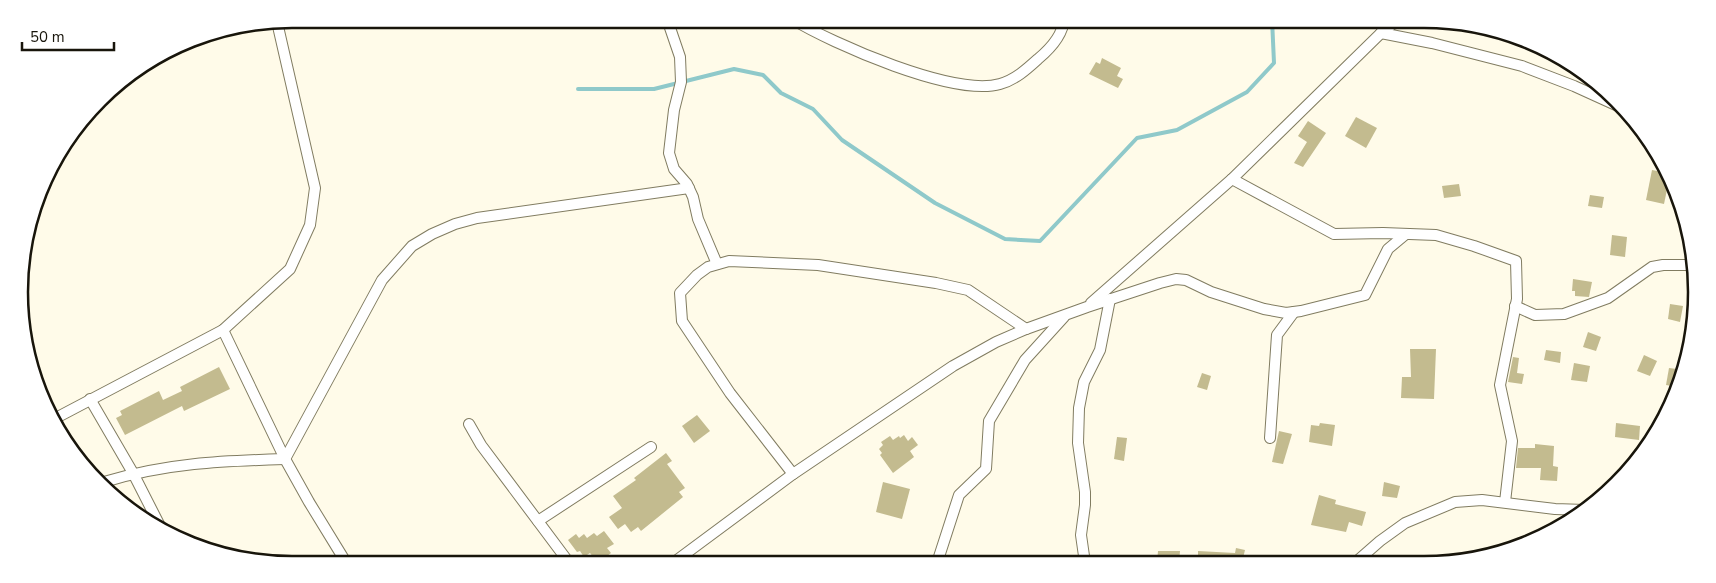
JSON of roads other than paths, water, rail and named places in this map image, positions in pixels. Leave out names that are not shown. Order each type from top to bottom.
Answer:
[{"type":"street","points":[[59,416],[223,330],[290,269],[310,225],[315,188],[279,28]]},
{"type":"street","points":[[670,28],[680,57],[681,82],[673,116],[669,153],[674,169],[689,188],[698,220],[717,264]]},
{"type":"street","points":[[818,28],[863,53],[928,77],[969,86],[1000,84],[1023,73],[1051,48],[1063,28]]},
{"type":"street","points":[[1086,307],[1232,179],[1387,28]]},
{"type":"street","points":[[1381,33],[1432,43],[1522,66],[1607,101]]},
{"type":"street","points":[[1232,179],[1334,234],[1436,235],[1516,260],[1517,299],[1500,385],[1512,441],[1505,502]]},
{"type":"street","points":[[285,459],[382,280],[412,246],[440,230],[477,218],[689,188]]},
{"type":"street","points":[[684,556],[793,474],[953,366],[996,342],[1086,307],[1176,279],[1186,280],[1211,292],[1264,309],[1286,313],[1365,295],[1388,249],[1406,234]]},
{"type":"street","points":[[793,474],[730,394],[682,321],[680,293],[697,275],[708,267],[729,262],[818,265],[936,283],[968,290],[1026,329]]},
{"type":"street","points":[[1515,306],[1535,314],[1564,314],[1608,298],[1652,267],[1687,265]]},
{"type":"street","points":[[1084,556],[1082,535],[1085,492],[1078,443],[1079,408],[1084,382],[1100,350],[1110,299]]},
{"type":"street","points":[[1270,438],[1277,335],[1294,312]]},
{"type":"street","points":[[939,556],[959,494],[986,469],[989,421],[1025,360],[1067,314]]},
{"type":"street","points":[[223,330],[285,459],[342,556]]},
{"type":"street","points":[[90,399],[133,473],[156,518]]},
{"type":"street","points":[[468,424],[481,445],[564,556]]},
{"type":"street","points":[[538,521],[651,447]]},
{"type":"street","points":[[108,481],[133,473],[177,465],[217,461],[285,459]]},
{"type":"street","points":[[1363,556],[1405,523],[1444,506],[1469,500],[1573,510]]},
{"type":"waterway","points":[[578,89],[654,89],[734,69],[763,75],[781,93],[813,109],[842,140],[935,203],[1005,239],[1040,241],[1137,138],[1177,130],[1247,92],[1274,63],[1272,28]]}]
